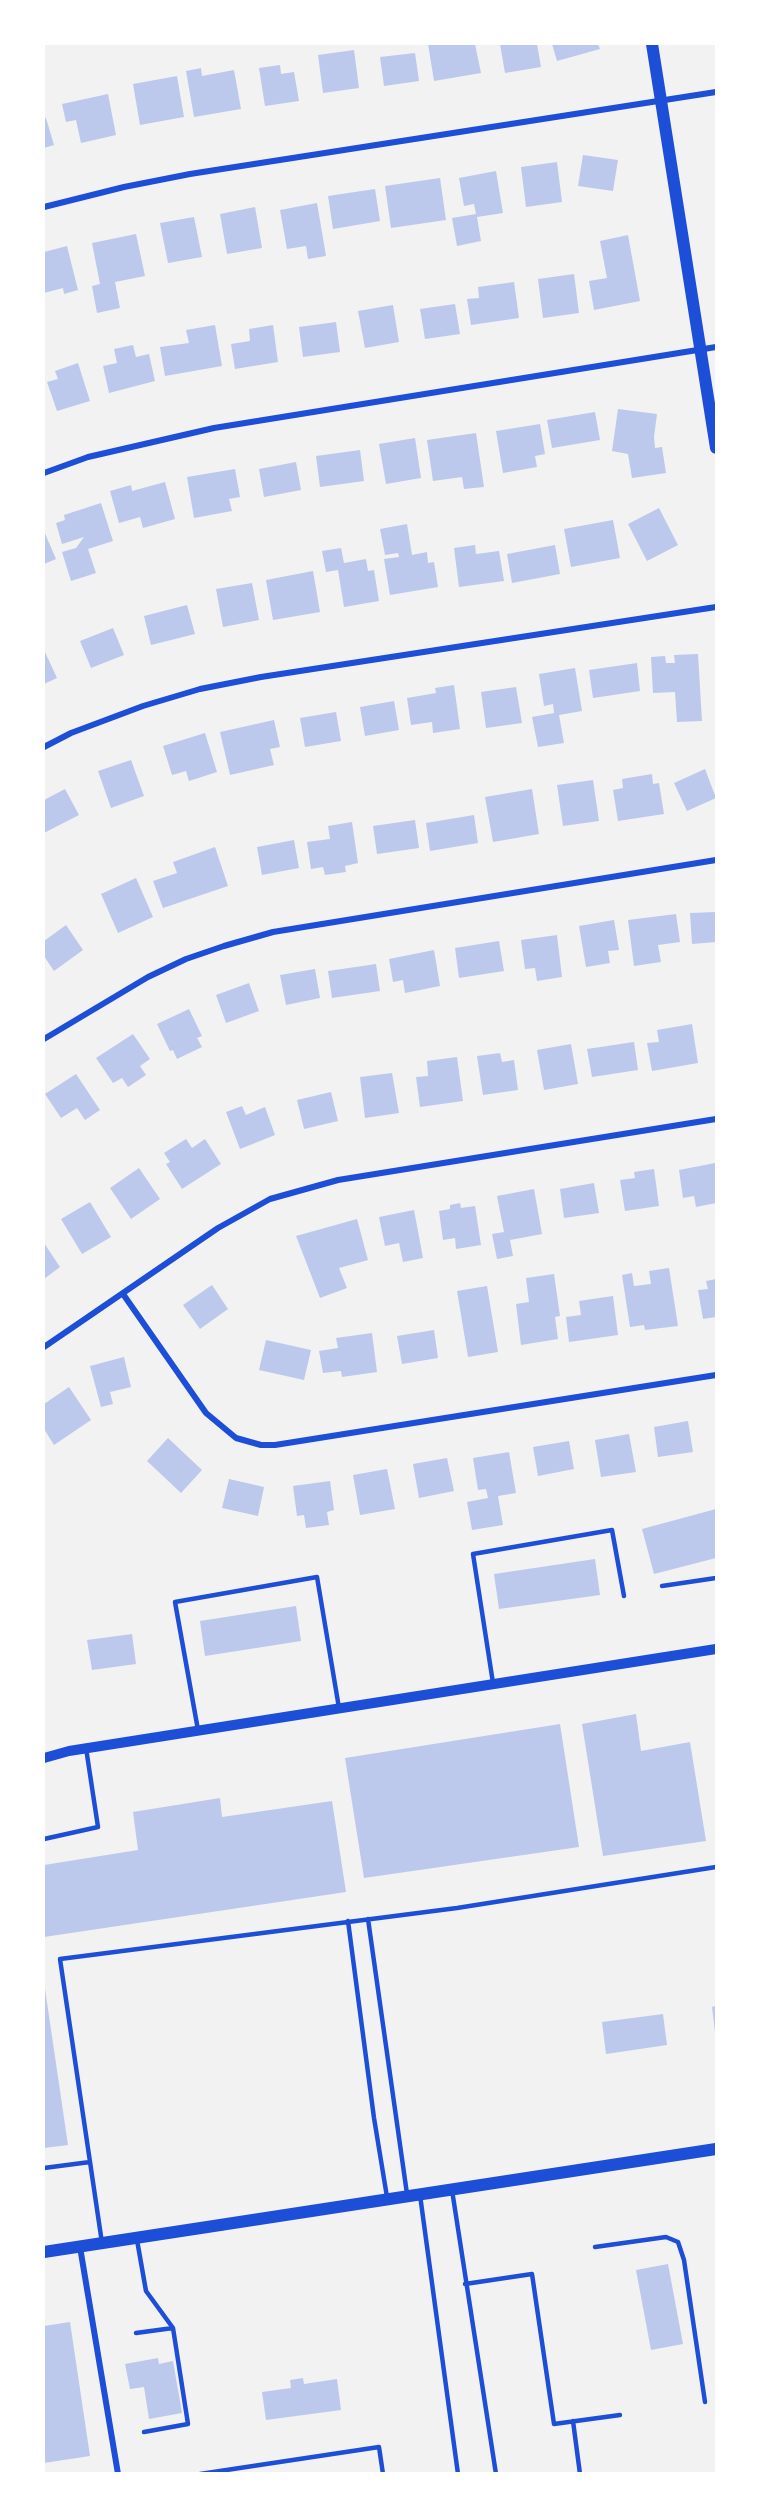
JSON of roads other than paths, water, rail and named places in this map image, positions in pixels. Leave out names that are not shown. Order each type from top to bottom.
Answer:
[{"type":"main road","points":[[652,44],[717,448]]},
{"type":"main road","points":[[44,2252],[717,2149]]},
{"type":"street","points":[[44,207],[124,187],[190,174],[717,92]]},
{"type":"street","points":[[44,473],[88,457],[214,428],[717,347]]},
{"type":"street","points":[[44,747],[71,733],[143,706],[200,689],[261,677],[717,607]]},
{"type":"street","points":[[44,1039],[148,977],[186,959],[273,932],[717,860]]},
{"type":"street","points":[[44,1347],[249,1209],[270,1199],[338,1180],[717,1119]]},
{"type":"street","points":[[123,1294],[206,1413],[236,1438],[261,1446],[717,1375]]},
{"type":"street","points":[[44,1758],[87,1748],[716,1649]]},
{"type":"street","points":[[80,2246],[118,2474]]},
{"type":"lane","points":[[493,1683],[473,1554],[612,1530],[624,1596]]},
{"type":"lane","points":[[198,1730],[175,1602],[317,1577],[339,1708]]},
{"type":"lane","points":[[662,1586],[717,1578]]},
{"type":"lane","points":[[44,1839],[98,1827],[87,1748]]},
{"type":"lane","points":[[102,2243],[60,1959],[457,1908],[717,1867]]},
{"type":"lane","points":[[368,1919],[458,2474]]},
{"type":"lane","points":[[348,1921],[387,2200]]},
{"type":"lane","points":[[44,2169],[90,2162]]},
{"type":"lane","points":[[452,2190],[496,2474]]},
{"type":"lane","points":[[595,2247],[666,2236],[678,2242],[684,2260],[705,2402]]},
{"type":"lane","points":[[137,2237],[146,2291],[173,2328],[188,2424],[144,2432]]},
{"type":"lane","points":[[465,2284],[532,2274],[555,2424],[620,2415]]},
{"type":"lane","points":[[136,2333],[173,2328]]},
{"type":"lane","points":[[573,2421],[580,2474]]},
{"type":"lane","points":[[200,2474],[379,2447],[383,2474]]}]
